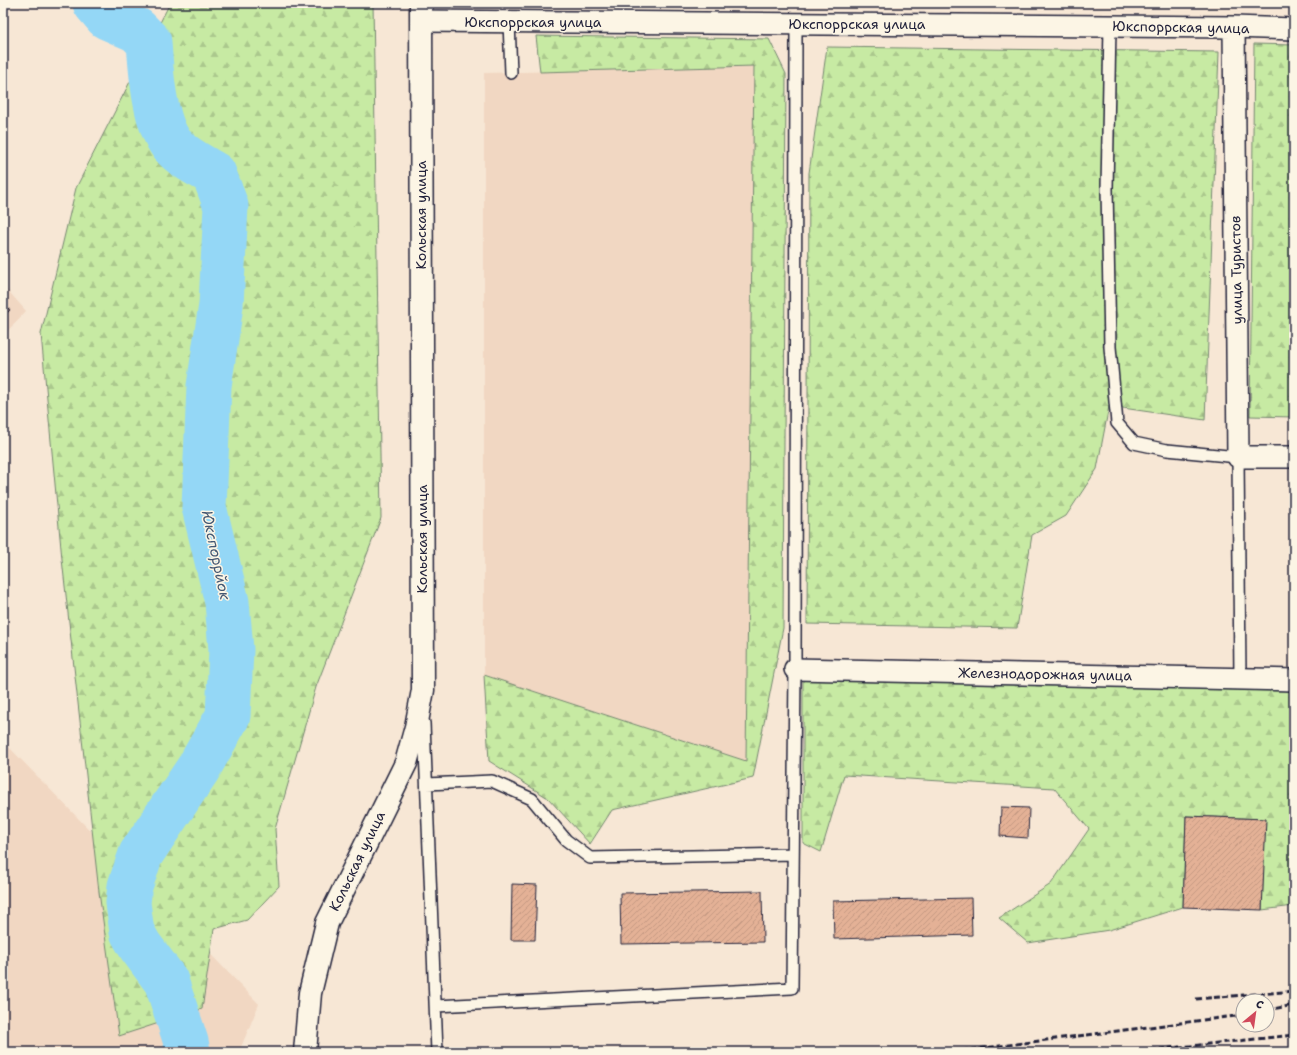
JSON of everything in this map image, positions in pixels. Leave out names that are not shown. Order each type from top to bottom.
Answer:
[{"type":"street","name":"Юкспоррская улица","points":[[421,12],[509,22],[1234,27],[1294,30]]},
{"type":"street","name":"Кольская улица","points":[[305,1052],[310,993],[327,923],[406,763],[416,728],[423,690],[421,12]]},
{"type":"street","name":"улица Туристов","points":[[1234,27],[1238,457]]},
{"type":"street","points":[[1238,457],[1294,457]]},
{"type":"street","name":"Железнодорожная улица","points":[[795,669],[1294,680]]},
{"type":"lane","points":[[509,22],[511,73]]},
{"type":"lane","points":[[436,1006],[792,988],[795,669],[796,24]]},
{"type":"lane","points":[[1110,26],[1107,204],[1110,347],[1117,423],[1134,442],[1167,450],[1238,457],[1240,678]]},
{"type":"lane","points":[[423,690],[437,1052]]},
{"type":"lane","points":[[427,784],[492,782],[532,798],[566,840],[590,858],[793,854]]},
{"type":"shaded area","points":[[754,66],[746,761],[484,675],[484,73]]},
{"type":"shaded area","points":[[3,285],[26,311],[3,336]]},
{"type":"shaded area","points":[[3,741],[259,1004],[239,1052],[3,1052]]},
{"type":"green space","points":[[170,3],[373,3],[381,518],[316,687],[275,829],[279,886],[247,920],[214,929],[202,1009],[119,1036],[99,892],[62,559],[41,334],[76,188]]},
{"type":"green space","points":[[536,36],[769,39],[786,74],[783,628],[753,778],[612,810],[590,844],[548,798],[489,761],[484,675],[746,761],[754,66],[540,72]]},
{"type":"green space","points":[[1254,44],[1294,45],[1294,417],[1250,416]]},
{"type":"green space","points":[[827,47],[1219,52],[1205,420],[1109,406],[1097,469],[1066,516],[1032,535],[1017,628],[807,624],[809,173]]},
{"type":"green space","points":[[803,679],[1294,691],[1294,906],[1262,910],[1265,819],[1186,816],[1183,907],[1109,930],[1028,943],[999,918],[1051,884],[1089,829],[1054,788],[844,775],[821,852],[803,843]]},
{"type":"building","points":[[3,302],[10,310],[3,317]]},
{"type":"building","points":[[1001,807],[1029,808],[1028,838],[1000,836]]},
{"type":"building","points":[[1186,816],[1266,819],[1262,910],[1183,907]]},
{"type":"building","points":[[512,884],[537,885],[535,940],[511,940]]},
{"type":"building","points":[[762,891],[763,942],[621,944],[620,893]]},
{"type":"building","points":[[971,898],[972,935],[834,939],[833,901]]},
{"type":"waterway","name":"Юкспоррйок","points":[[95,3],[107,17],[137,30],[149,42],[155,96],[158,111],[167,136],[173,146],[182,154],[214,174],[226,206],[221,305],[209,386],[204,507],[227,602],[231,650],[228,716],[198,769],[141,854],[130,886],[128,903],[132,932],[140,946],[166,981],[188,1052]]},
{"type":"railway","points":[[1196,999],[1294,991]]},
{"type":"railway","points":[[1275,1009],[1294,1005]]},
{"type":"railway","points":[[953,1052],[1235,1016]]},
{"type":"railway","points":[[1133,1052],[1294,1035]]}]
